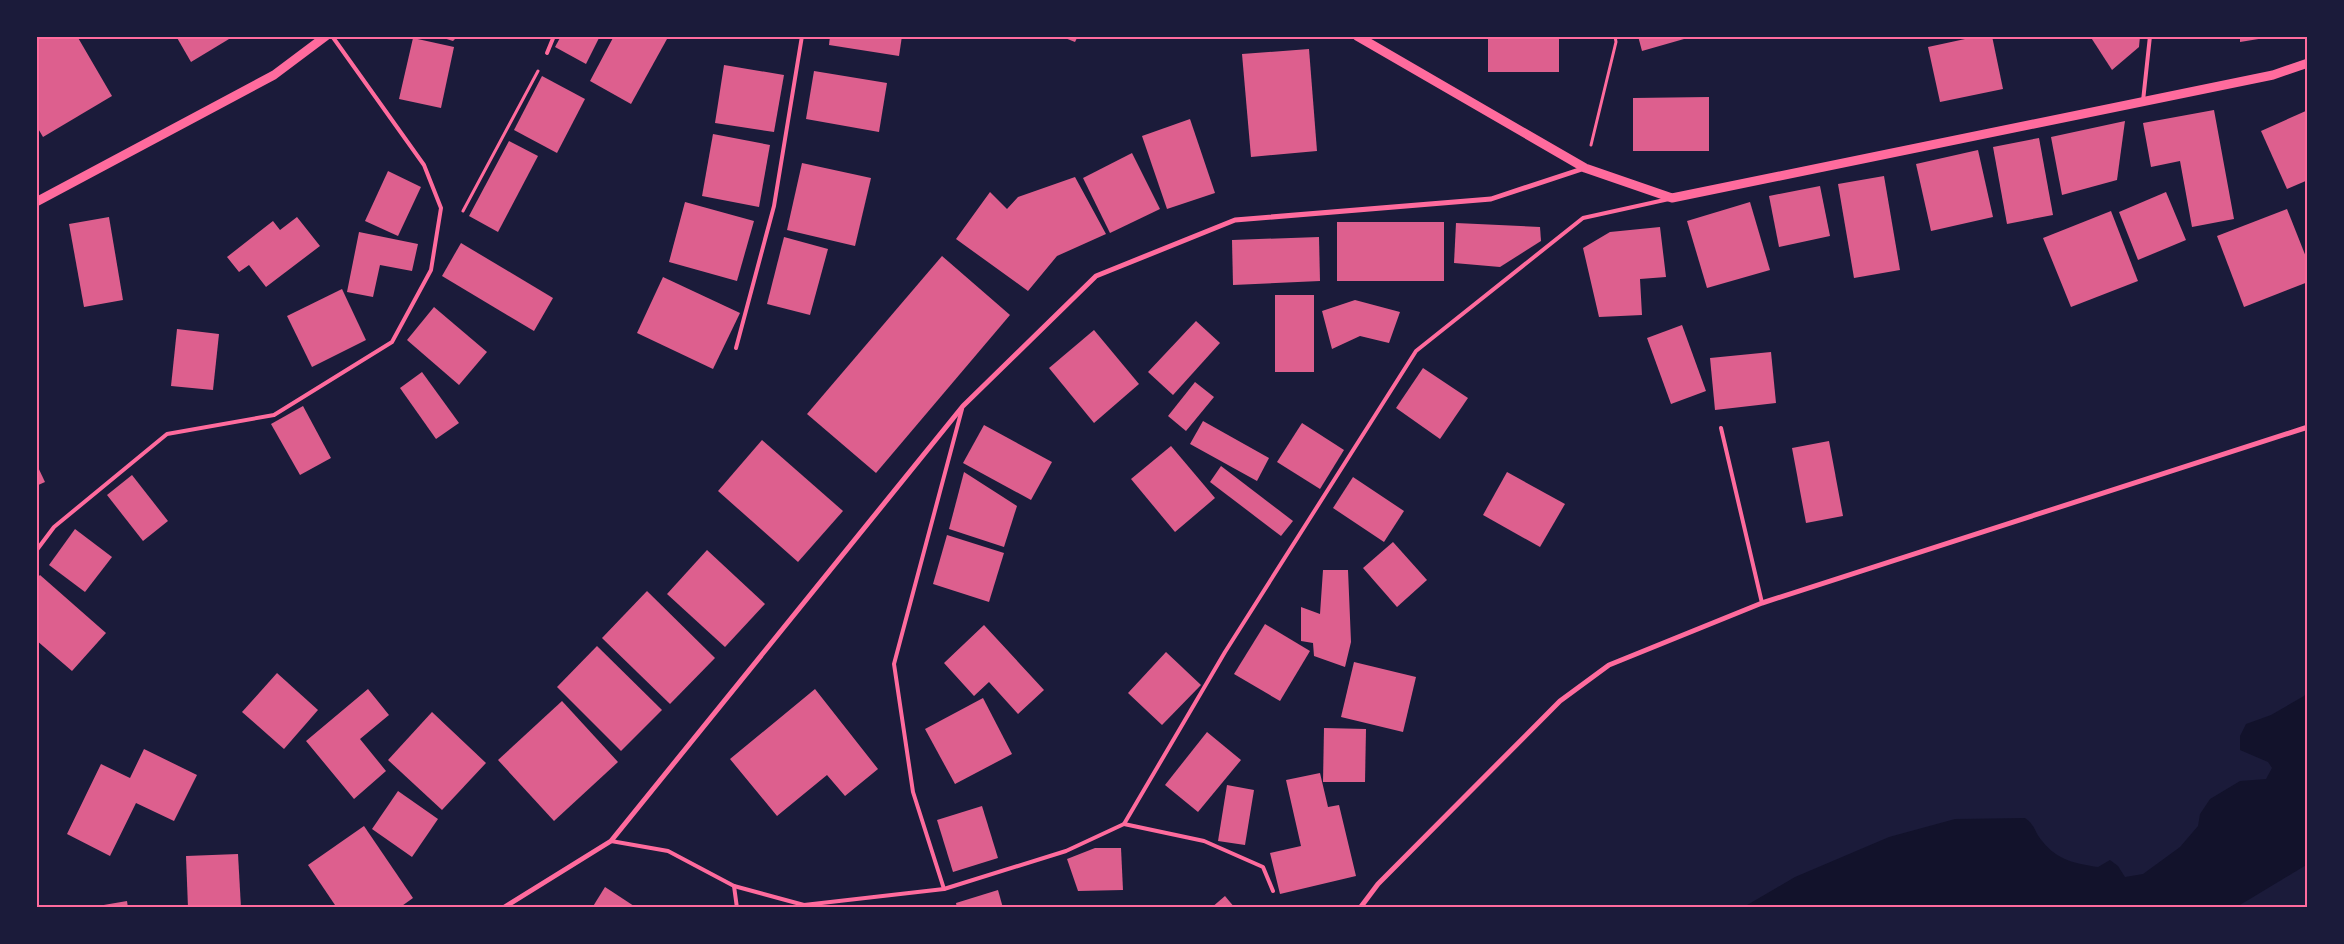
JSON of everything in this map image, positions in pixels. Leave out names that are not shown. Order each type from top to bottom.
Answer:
[{"type":"street","points":[[36,202],[274,75],[326,36]]},
{"type":"street","points":[[1357,36],[1585,168],[1672,198],[2273,75],[2308,63]]},
{"type":"street","points":[[503,908],[611,840],[963,406],[1096,276],[1235,220],[1491,199],[1585,168]]},
{"type":"street","points":[[1360,908],[1378,884],[1560,701],[1609,665],[1762,602],[2308,427]]},
{"type":"lane","points":[[36,551],[54,526],[167,434],[274,415],[392,342],[431,270],[441,208],[424,165],[332,36]]},
{"type":"lane","points":[[547,53],[554,36]]},
{"type":"lane","points":[[736,348],[774,206],[802,36]]},
{"type":"lane","points":[[2143,101],[2150,36]]},
{"type":"lane","points":[[611,840],[668,851],[734,886],[804,905],[944,889],[1066,851],[1124,824],[1225,652],[1416,351],[1583,218],[1672,198]]},
{"type":"lane","points":[[944,889],[913,792],[894,664],[963,406]]},
{"type":"lane","points":[[1721,428],[1762,602]]},
{"type":"lane","points":[[1124,824],[1204,841],[1263,867],[1273,891]]},
{"type":"lane","points":[[734,886],[737,908]]},
{"type":"path","points":[[1585,168],[1616,42],[1614,36]]},
{"type":"path","points":[[458,220],[547,53]]},
{"type":"shaded area","points":[[2308,691],[2308,864],[2235,908],[1742,908],[1795,877],[1889,837],[1955,819],[2025,818],[2031,823],[2040,839],[2061,857],[2075,863],[2098,867],[2110,860],[2118,866],[2125,877],[2143,874],[2180,847],[2198,826],[2200,814],[2210,799],[2240,781],[2266,779],[2272,768],[2268,762],[2240,750],[2240,736],[2246,724],[2271,715],[2304,696]]},
{"type":"building","points":[[36,36],[77,36],[112,96],[43,137],[36,125]]},
{"type":"building","points":[[176,36],[234,36],[191,62]]},
{"type":"building","points":[[437,36],[458,36],[453,41]]},
{"type":"building","points":[[561,36],[600,36],[586,64],[555,47]]},
{"type":"building","points":[[614,36],[661,36],[667,39],[631,104],[590,81]]},
{"type":"building","points":[[830,36],[902,36],[899,56],[829,45]]},
{"type":"building","points":[[1060,36],[1078,36],[1075,42]]},
{"type":"building","points":[[1488,36],[1559,36],[1559,72],[1488,72]]},
{"type":"building","points":[[1638,36],[1691,36],[1691,37],[1642,51]]},
{"type":"building","points":[[1979,36],[1992,36],[2003,89],[1940,102],[1928,47]]},
{"type":"building","points":[[2090,36],[2140,36],[2139,47],[2112,70]]},
{"type":"building","points":[[2240,36],[2271,36],[2271,37],[2240,42]]},
{"type":"building","points":[[413,38],[454,47],[441,108],[399,99]]},
{"type":"building","points":[[1309,49],[1317,151],[1251,157],[1242,54]]},
{"type":"building","points":[[724,65],[784,75],[774,132],[715,123]]},
{"type":"building","points":[[814,71],[887,83],[879,132],[806,119]]},
{"type":"building","points":[[542,76],[585,99],[557,153],[514,130]]},
{"type":"building","points":[[1709,97],[1709,151],[1633,151],[1633,98]]},
{"type":"building","points":[[2214,110],[2234,219],[2192,227],[2180,161],[2151,167],[2143,123]]},
{"type":"building","points":[[2308,110],[2308,180],[2287,189],[2261,131]]},
{"type":"building","points":[[1190,119],[1215,193],[1167,209],[1142,136]]},
{"type":"building","points":[[2125,121],[2117,180],[2062,195],[2051,137]]},
{"type":"building","points":[[713,134],[770,145],[759,207],[702,196]]},
{"type":"building","points":[[2039,138],[2053,215],[2007,224],[1993,147]]},
{"type":"building","points":[[509,141],[538,156],[498,232],[469,216]]},
{"type":"building","points":[[1978,150],[1993,217],[1931,231],[1916,164]]},
{"type":"building","points":[[1132,153],[1160,209],[1110,233],[1083,178]]},
{"type":"building","points":[[802,163],[871,178],[855,246],[787,230]]},
{"type":"building","points":[[388,171],[421,187],[398,236],[365,221]]},
{"type":"building","points":[[1884,176],[1900,270],[1854,278],[1838,184]]},
{"type":"building","points":[[1075,177],[1106,234],[1057,256],[1028,291],[956,239],[990,192],[1007,209],[1018,197]]},
{"type":"building","points":[[1820,186],[1830,236],[1779,247],[1769,196]]},
{"type":"building","points":[[2166,192],[2186,240],[2138,260],[2119,212]]},
{"type":"building","points":[[685,202],[754,221],[737,281],[669,262]]},
{"type":"building","points":[[1750,202],[1770,270],[1707,288],[1687,221]]},
{"type":"building","points":[[2287,209],[2308,262],[2308,282],[2244,307],[2217,236]]},
{"type":"building","points":[[2111,211],[2138,281],[2071,307],[2043,238]]},
{"type":"building","points":[[109,217],[123,300],[84,307],[69,224]]},
{"type":"building","points":[[297,217],[320,246],[266,287],[249,265],[239,272],[227,257],[273,221],[280,230]]},
{"type":"building","points":[[1337,222],[1444,222],[1444,281],[1337,281]]},
{"type":"building","points":[[1456,223],[1540,227],[1541,241],[1500,267],[1454,263]]},
{"type":"building","points":[[1660,227],[1666,277],[1640,279],[1642,315],[1599,317],[1583,248],[1610,232]]},
{"type":"building","points":[[359,232],[418,244],[412,271],[380,265],[373,297],[347,292]]},
{"type":"building","points":[[784,237],[828,249],[810,315],[767,304]]},
{"type":"building","points":[[1319,237],[1320,281],[1233,285],[1232,240]]},
{"type":"building","points":[[461,243],[553,298],[534,331],[442,276]]},
{"type":"building","points":[[942,256],[1010,315],[876,473],[807,414]]},
{"type":"building","points":[[663,277],[740,313],[713,369],[637,333]]},
{"type":"building","points":[[342,289],[366,340],[312,367],[287,316]]},
{"type":"building","points":[[1275,295],[1314,295],[1314,372],[1275,372]]},
{"type":"building","points":[[1355,300],[1400,312],[1389,343],[1360,336],[1332,349],[1322,311]]},
{"type":"building","points":[[434,307],[487,352],[459,385],[407,340]]},
{"type":"building","points":[[1196,321],[1220,343],[1173,395],[1148,372]]},
{"type":"building","points":[[1682,325],[1706,391],[1671,404],[1647,338]]},
{"type":"building","points":[[177,329],[219,334],[213,390],[171,386]]},
{"type":"building","points":[[1094,330],[1139,384],[1094,423],[1049,368]]},
{"type":"building","points":[[1771,352],[1776,403],[1715,410],[1710,358]]},
{"type":"building","points":[[1423,368],[1468,398],[1440,439],[1396,408]]},
{"type":"building","points":[[422,372],[459,423],[436,439],[400,388]]},
{"type":"building","points":[[1195,382],[1214,397],[1186,431],[1168,416]]},
{"type":"building","points":[[303,406],[331,458],[300,475],[271,424]]},
{"type":"building","points":[[1203,421],[1269,458],[1257,481],[1190,444]]},
{"type":"building","points":[[1302,423],[1344,450],[1320,489],[1277,462]]},
{"type":"building","points":[[984,425],[1052,462],[1031,500],[963,463]]},
{"type":"building","points":[[762,440],[843,511],[798,562],[718,491]]},
{"type":"building","points":[[1829,441],[1843,516],[1806,523],[1792,448]]},
{"type":"building","points":[[1171,446],[1215,498],[1175,532],[1131,479]]},
{"type":"building","points":[[36,463],[45,482],[36,486]]},
{"type":"building","points":[[1221,466],[1293,521],[1281,536],[1210,482]]},
{"type":"building","points":[[964,472],[1017,506],[1004,547],[949,529]]},
{"type":"building","points":[[1507,472],[1565,504],[1540,547],[1483,515]]},
{"type":"building","points":[[132,475],[168,521],[143,541],[107,495]]},
{"type":"building","points":[[1353,477],[1404,511],[1384,542],[1333,508]]},
{"type":"building","points":[[75,529],[112,557],[85,592],[49,565]]},
{"type":"building","points":[[947,535],[1004,553],[989,602],[933,584]]},
{"type":"building","points":[[1393,542],[1427,580],[1397,607],[1363,568]]},
{"type":"building","points":[[707,550],[765,604],[725,647],[667,594]]},
{"type":"building","points":[[1323,570],[1348,570],[1351,642],[1345,667],[1314,656],[1313,643],[1301,641],[1301,607],[1320,614]]},
{"type":"building","points":[[40,575],[106,633],[72,671],[36,640],[36,579]]},
{"type":"building","points":[[647,591],[715,658],[670,704],[602,638]]},
{"type":"building","points":[[1265,624],[1310,651],[1280,701],[1234,674]]},
{"type":"building","points":[[984,625],[1044,690],[1018,714],[989,682],[974,696],[944,663]]},
{"type":"building","points":[[597,646],[662,710],[621,751],[557,687]]},
{"type":"building","points":[[1166,652],[1201,685],[1162,725],[1128,693]]},
{"type":"building","points":[[1354,662],[1416,677],[1403,732],[1341,717]]},
{"type":"building","points":[[277,673],[318,710],[284,749],[242,712]]},
{"type":"building","points":[[368,689],[389,715],[360,739],[386,771],[354,799],[306,741]]},
{"type":"building","points":[[815,689],[878,769],[845,796],[827,775],[777,816],[730,759]]},
{"type":"building","points":[[983,698],[1012,754],[955,784],[925,729]]},
{"type":"building","points":[[562,701],[618,762],[554,821],[498,760]]},
{"type":"building","points":[[432,712],[486,763],[442,810],[388,760]]},
{"type":"building","points":[[1324,728],[1366,729],[1365,782],[1323,782]]},
{"type":"building","points":[[1207,732],[1241,760],[1198,812],[1165,785]]},
{"type":"building","points":[[144,749],[197,775],[174,821],[136,803],[110,856],[67,834],[101,764],[130,778]]},
{"type":"building","points":[[1320,773],[1328,807],[1339,805],[1356,876],[1280,894],[1270,853],[1301,846],[1286,780]]},
{"type":"building","points":[[1227,785],[1254,790],[1245,845],[1218,841]]},
{"type":"building","points":[[398,791],[438,819],[412,857],[372,829]]},
{"type":"building","points":[[982,806],[998,858],[953,872],[937,820]]},
{"type":"building","points":[[364,826],[413,898],[399,908],[337,908],[308,865]]},
{"type":"building","points":[[1095,848],[1121,848],[1123,890],[1078,891],[1067,859]]},
{"type":"building","points":[[238,854],[241,908],[188,908],[186,856]]},
{"type":"building","points":[[605,887],[637,908],[592,908]]},
{"type":"building","points":[[998,890],[1003,908],[957,908],[956,903]]},
{"type":"building","points":[[1225,896],[1235,908],[1211,908]]},
{"type":"building","points":[[127,901],[128,908],[92,908],[92,907]]}]
